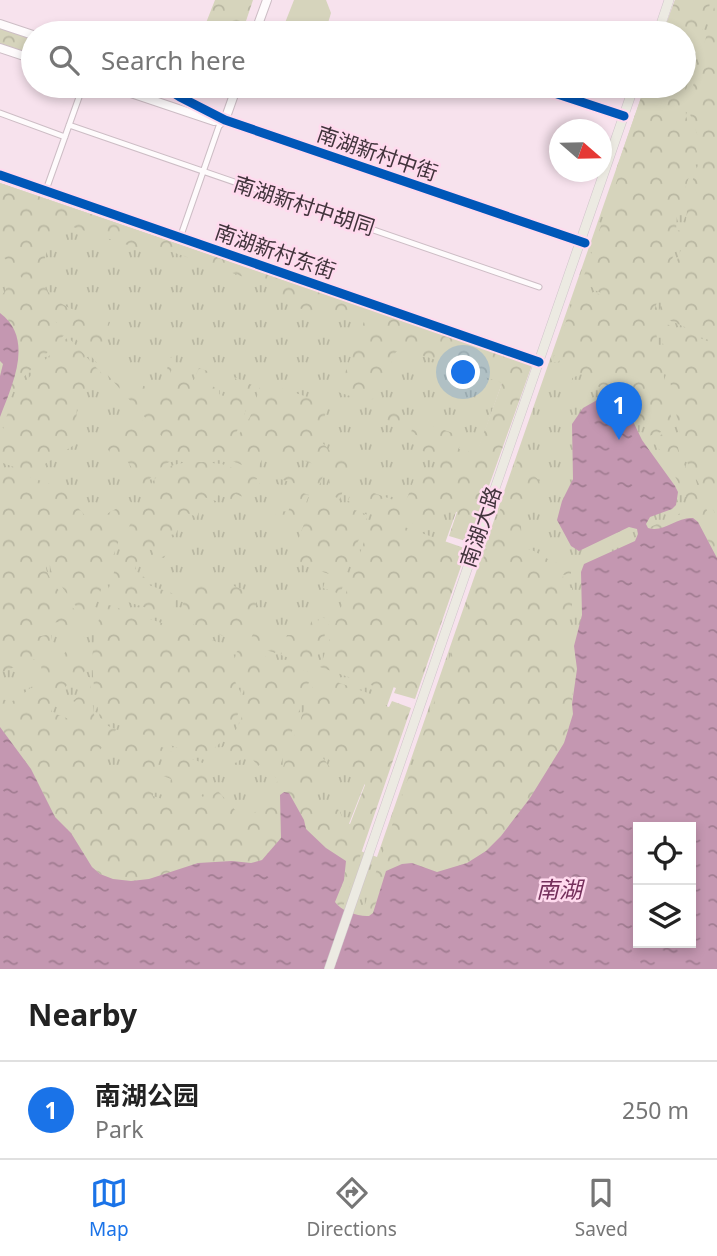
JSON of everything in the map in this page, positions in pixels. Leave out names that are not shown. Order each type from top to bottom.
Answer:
[{"type":"main road","points":[[658,21],[664,0]]},
{"type":"main road","points":[[660,21],[669,0]]},
{"type":"main road","name":"南湖大路","points":[[328,969],[353,906],[632,98]]},
{"type":"main road","name":"南湖大路","points":[[334,969],[353,906],[539,362],[633,98]]},
{"type":"street","points":[[260,21],[267,0]]},
{"type":"street","points":[[0,24],[21,31]]},
{"type":"street","points":[[0,48],[21,56]]},
{"type":"street","points":[[46,190],[79,98]]},
{"type":"street","name":"南湖新村中街","points":[[146,98],[214,121],[225,120]]},
{"type":"street","name":"南湖新村中街","points":[[182,98],[225,120],[582,242]]},
{"type":"street","points":[[180,238],[219,125],[225,120],[233,98]]},
{"type":"street","points":[[569,98],[624,116]]},
{"type":"street","points":[[0,113],[65,137]]},
{"type":"street","name":"南湖新村中胡同","points":[[69,125],[539,287]]},
{"type":"street","name":"南湖新村东街","points":[[0,175],[539,362]]},
{"type":"green space","points":[[215,0],[253,0],[246,21],[207,21]]},
{"type":"green space","points":[[294,0],[326,0],[331,13],[329,21],[286,21]]},
{"type":"green space","points":[[675,0],[717,0],[717,969],[0,969],[0,183],[511,358],[387,706],[386,730],[341,844],[377,857],[641,98],[696,98],[696,21],[667,21]]},
{"type":"green space","points":[[675,0],[711,0],[696,54],[696,21],[667,21]]},
{"type":"green space","points":[[717,0],[717,341],[664,318],[659,311],[684,241],[689,191],[701,156],[701,146],[690,114],[689,101],[690,98],[696,98],[696,75]]},
{"type":"green space","points":[[0,28],[21,36],[21,52],[0,44]]},
{"type":"green space","points":[[641,98],[685,98],[686,116],[697,152],[685,189],[684,214],[677,214],[676,230],[682,231],[655,308],[649,311],[594,290],[591,285],[582,282],[595,242],[606,246],[609,235],[599,231],[620,172],[616,170]]},
{"type":"green space","points":[[0,183],[532,365],[469,542],[449,536],[457,512],[442,507],[432,530],[348,501],[354,486],[405,504],[417,471],[434,477],[441,458],[420,450],[424,438],[411,433],[412,429],[373,415],[377,406],[461,436],[459,449],[476,454],[502,383],[401,348],[395,353],[383,386],[378,385],[373,399],[365,401],[338,392],[366,316],[352,312],[349,320],[324,312],[316,314],[268,297],[270,286],[152,245],[149,252],[61,223],[44,262],[44,285],[50,294],[68,307],[110,322],[101,353],[113,366],[134,381],[158,392],[173,353],[177,354],[170,374],[193,382],[199,368],[213,373],[209,385],[219,389],[221,395],[233,396],[241,391],[241,384],[234,377],[252,385],[242,422],[222,458],[180,457],[0,253]]},
{"type":"green space","points":[[10,270],[66,333],[17,384],[4,411],[2,410],[19,355],[9,320],[0,313],[0,297],[6,290],[7,271]]},
{"type":"green space","points":[[594,292],[650,315],[654,321],[673,428],[649,436],[639,413],[630,401],[593,384],[584,373],[572,378],[572,383],[567,378],[571,366],[569,360],[564,357],[558,362],[552,362],[572,304],[578,295],[587,298]]},
{"type":"green space","points":[[664,323],[717,345],[717,517],[683,450],[662,338],[661,327]]},
{"type":"green space","points":[[68,337],[106,378],[84,394],[83,402],[77,407],[76,423],[88,431],[84,435],[85,438],[31,473],[0,462],[1,441],[11,406],[28,378]]},
{"type":"green space","points":[[261,384],[329,404],[317,437],[332,453],[317,491],[262,473],[264,468],[313,484],[319,466],[279,452],[277,458],[264,454],[257,471],[227,459],[250,417]]},
{"type":"green space","points":[[137,414],[174,459],[139,489],[132,483],[139,478],[125,458],[117,463],[101,439]]},
{"type":"green space","points":[[674,431],[680,456],[701,498],[696,501],[687,499],[663,454],[650,438]]},
{"type":"green space","points":[[341,456],[354,460],[340,499],[325,493],[337,458]]},
{"type":"green space","points":[[525,458],[530,462],[540,485],[522,514],[521,543],[492,532],[518,459]]},
{"type":"green space","points":[[203,462],[222,464],[257,478],[249,499],[235,494],[233,500],[218,495],[216,501],[204,497],[197,517],[184,512],[176,534],[170,535],[172,542],[164,558],[153,555],[154,551],[145,548],[141,551],[136,574],[147,578],[146,584],[177,595],[172,614],[109,596],[108,591],[124,541],[148,488],[171,466]]},
{"type":"green space","points":[[0,467],[59,487],[89,520],[52,548],[48,554],[46,568],[64,598],[89,626],[85,638],[74,628],[61,631],[58,622],[35,627],[36,637],[51,634],[54,654],[0,673],[0,663],[12,654],[0,642]]},
{"type":"green space","points":[[262,479],[309,495],[297,528],[273,520],[277,510],[288,512],[293,498],[268,489],[265,496],[257,494],[256,490]]},
{"type":"green space","points":[[315,495],[368,515],[344,579],[290,561]]},
{"type":"green space","points":[[130,501],[132,504],[90,620],[78,609],[56,578],[50,563],[53,554],[71,537]]},
{"type":"green space","points":[[702,502],[717,527],[717,558],[698,522],[680,519],[659,530],[648,528],[683,512],[694,512]]},
{"type":"green space","points":[[373,516],[467,549],[415,699],[394,693],[396,688],[390,686],[388,691],[320,667]]},
{"type":"green space","points":[[491,536],[534,551],[553,562],[571,564],[571,574],[563,575],[564,589],[572,588],[572,607],[561,641],[575,643],[577,670],[572,717],[552,763],[534,792],[514,820],[491,845],[467,863],[444,871],[422,865],[377,901],[369,916],[361,916]]},
{"type":"green space","points":[[197,573],[257,594],[258,598],[243,638],[234,640],[181,620],[180,613],[192,576]]},
{"type":"green space","points":[[326,578],[343,586],[313,667],[281,655],[287,635],[300,635],[305,629],[308,630],[312,620],[318,621],[320,617],[328,619],[337,593],[323,588]]},
{"type":"green space","points":[[106,604],[229,646],[227,666],[241,693],[238,714],[227,737],[211,751],[191,753],[100,718],[92,660],[96,631]]},
{"type":"green space","points":[[257,623],[281,631],[275,653],[249,644]]},
{"type":"green space","points":[[85,644],[88,668],[73,683],[69,682],[64,689],[59,690],[51,712],[74,721],[80,704],[73,701],[80,695],[80,683],[89,677],[95,721],[116,729],[111,742],[102,747],[95,757],[94,761],[99,764],[97,772],[113,778],[117,767],[122,769],[125,760],[117,749],[122,732],[164,748],[151,782],[147,782],[144,789],[153,793],[153,796],[169,801],[171,779],[163,776],[162,771],[170,751],[203,763],[204,772],[212,782],[200,794],[206,800],[218,791],[245,821],[267,800],[274,789],[299,726],[332,770],[323,790],[317,792],[313,804],[339,810],[344,821],[350,824],[365,785],[336,769],[301,718],[317,675],[385,699],[383,705],[389,707],[392,701],[411,708],[342,909],[335,902],[344,880],[346,861],[320,843],[310,832],[292,797],[280,795],[281,838],[262,860],[251,863],[198,863],[162,876],[131,881],[113,879],[100,874],[92,867],[71,833],[55,817],[31,769],[0,727],[0,697],[8,702],[16,700],[42,678],[41,662],[62,657],[70,645]]},
{"type":"green space","points":[[243,649],[312,673],[276,778],[263,762],[258,766],[249,755],[235,763],[222,760],[216,754],[234,733],[242,717],[245,699],[243,686],[233,664],[237,651]]},
{"type":"water","points":[[0,313],[11,324],[19,349],[15,377],[0,417],[0,376],[3,364],[0,361]]},
{"type":"water","name":"南湖","points":[[599,399],[614,400],[622,406],[678,492],[676,505],[650,517],[646,524],[648,528],[659,528],[693,518],[698,522],[717,558],[717,969],[0,969],[0,727],[31,769],[55,817],[71,833],[92,867],[100,874],[113,879],[149,879],[198,863],[251,863],[262,860],[281,838],[280,795],[284,792],[289,793],[306,829],[326,848],[346,861],[344,880],[335,902],[355,914],[369,916],[373,913],[386,871],[412,863],[437,872],[467,863],[486,851],[530,798],[564,743],[573,714],[577,669],[574,646],[582,615],[581,572],[584,564],[635,541],[638,534],[637,529],[629,527],[579,551],[571,546],[557,520],[562,501],[573,479],[572,424],[583,408]]},
{"type":"cycle path","points":[[182,98],[225,120],[585,243]]},
{"type":"cycle path","points":[[569,98],[624,116]]},
{"type":"cycle path","points":[[0,175],[539,362]]},
{"type":"place","name":"南湖公园","points":[[619,440]]}]
